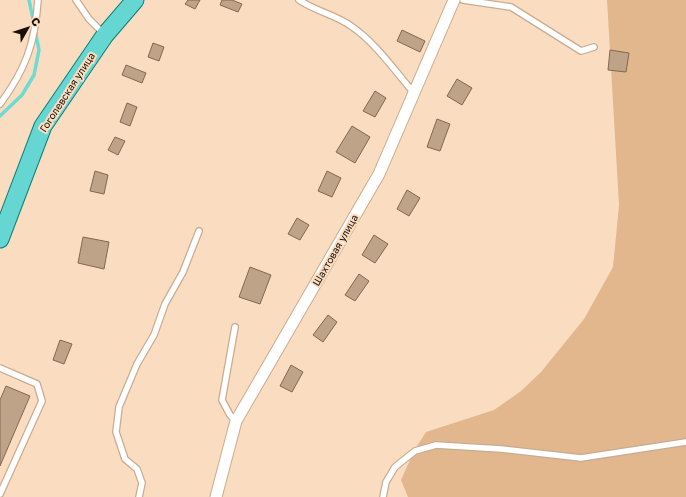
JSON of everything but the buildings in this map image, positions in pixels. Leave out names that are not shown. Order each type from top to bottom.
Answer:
[{"type":"main road","name":"Гоголевская улица","points":[[0,239],[43,126],[105,35],[135,0]]},
{"type":"street","name":"Шахтовая улица","points":[[216,497],[236,421],[379,174],[454,0]]},
{"type":"lane","points":[[0,104],[12,88],[29,56],[37,18],[38,0]]},
{"type":"lane","points":[[76,0],[89,19],[105,35]]},
{"type":"lane","points":[[299,0],[310,7],[350,25],[368,40],[415,93]]},
{"type":"lane","points":[[463,0],[510,8],[581,51],[594,47]]},
{"type":"lane","points":[[139,497],[142,483],[137,469],[125,459],[116,432],[119,407],[137,364],[154,335],[165,304],[183,272],[199,231]]},
{"type":"lane","points":[[235,327],[222,400],[230,415],[236,421]]},
{"type":"lane","points":[[0,369],[37,384],[42,400],[0,494]]},
{"type":"lane","points":[[383,497],[386,482],[395,467],[414,451],[436,445],[501,449],[581,458],[686,442]]},
{"type":"shaded area","points":[[607,0],[686,0],[686,497],[408,497],[401,480],[414,451],[426,432],[494,410],[521,391],[541,372],[584,319],[613,267],[619,205]]},
{"type":"waterway","points":[[29,0],[34,24]]},
{"type":"waterway","points":[[0,116],[22,95],[34,75],[39,50],[35,30]]}]
